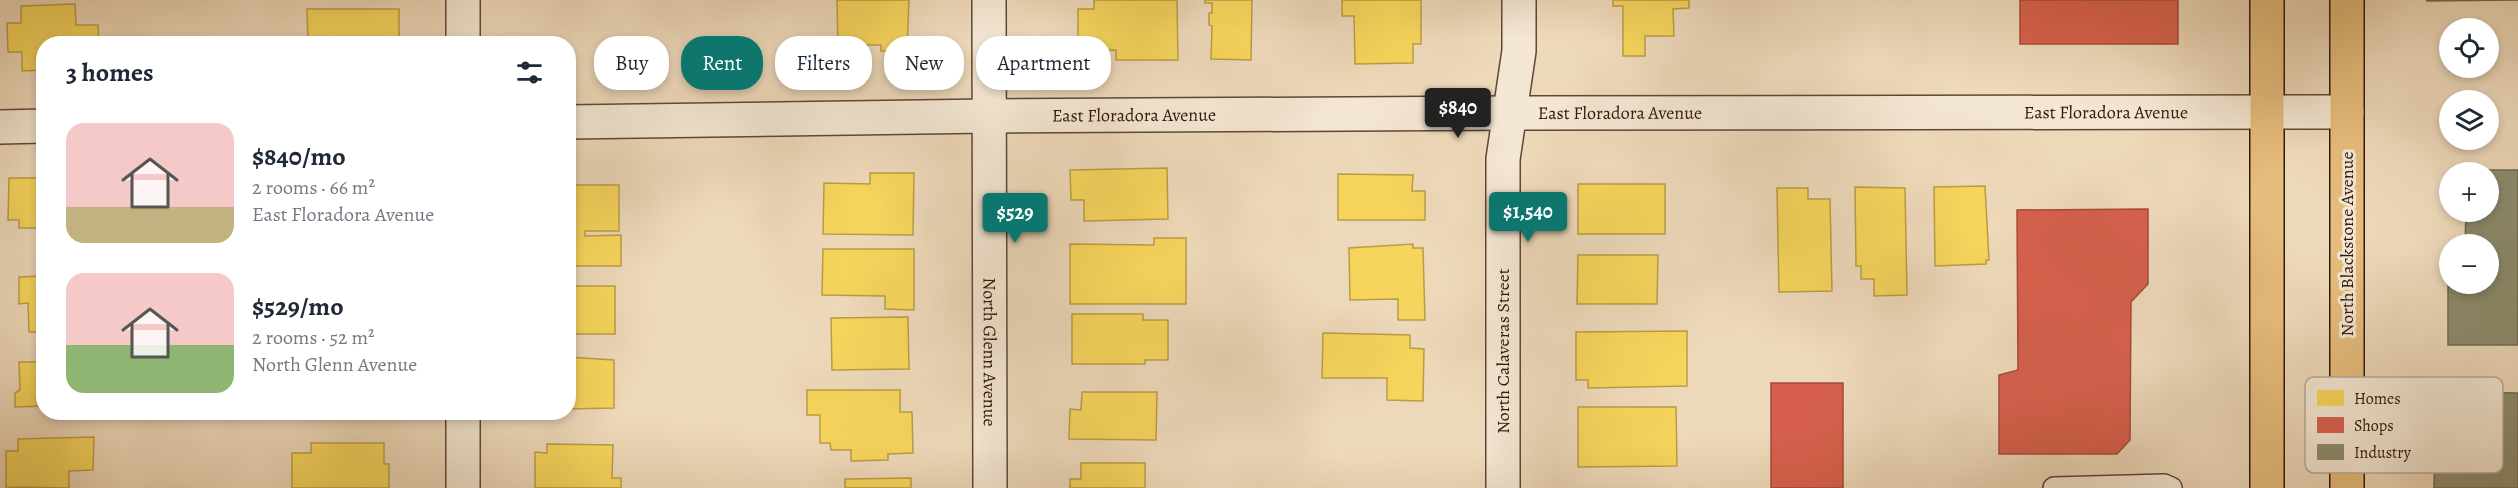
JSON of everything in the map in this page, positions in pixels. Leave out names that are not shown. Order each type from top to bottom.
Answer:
[{"type":"main road","points":[[2267,0],[2267,488]]},
{"type":"main road","name":"North Blackstone Avenue","points":[[2347,0],[2347,377]]},
{"type":"street","points":[[463,0],[463,36]]},
{"type":"street","name":"North Glenn Avenue","points":[[989,0],[990,488]]},
{"type":"street","name":"North Calaveras Street","points":[[1503,488],[1503,159],[1519,51],[1519,0]]},
{"type":"street","name":"East Floradora Avenue","points":[[576,122],[989,116],[1510,113],[2347,112]]},
{"type":"street","points":[[0,127],[36,126]]},
{"type":"street","points":[[463,420],[463,488]]},
{"type":"lane","points":[[2054,488],[2164,484],[2171,488]]},
{"type":"building: Homes","points":[[837,0],[909,0],[908,36],[884,36],[884,51],[881,51],[881,45],[872,45],[872,36],[838,36]]},
{"type":"building: Homes","points":[[1094,0],[1177,0],[1178,60],[1116,60],[1116,50],[1111,50],[1111,36],[1078,36],[1078,9],[1094,9]]},
{"type":"building: Homes","points":[[1205,0],[1252,0],[1251,60],[1211,59],[1212,26],[1209,25],[1209,13],[1212,13],[1212,3],[1205,3]]},
{"type":"building: Homes","points":[[1342,0],[1421,0],[1421,44],[1413,44],[1413,63],[1355,64],[1354,16],[1342,16]]},
{"type":"building: Homes","points":[[1613,0],[1689,0],[1689,8],[1673,9],[1674,36],[1645,36],[1645,56],[1623,56],[1623,6],[1613,6]]},
{"type":"building: Homes","points":[[75,4],[76,25],[98,25],[99,36],[36,36],[36,70],[22,71],[22,52],[8,52],[7,23],[21,23],[21,6]]},
{"type":"building: Homes","points":[[307,9],[399,9],[399,36],[308,36]]},
{"type":"building: Homes","points":[[1167,168],[1168,219],[1084,221],[1084,200],[1071,200],[1070,170]]},
{"type":"building: Homes","points":[[870,173],[914,173],[913,235],[823,234],[824,183],[870,184]]},
{"type":"building: Homes","points":[[1338,174],[1413,175],[1412,191],[1425,191],[1425,220],[1338,220]]},
{"type":"building: Homes","points":[[9,178],[36,178],[36,228],[19,228],[19,220],[8,220]]},
{"type":"building: Homes","points":[[1578,184],[1665,184],[1665,234],[1578,234]]},
{"type":"building: Homes","points":[[576,185],[619,185],[619,231],[585,231],[585,236],[621,235],[621,266],[576,266]]},
{"type":"building: Homes","points":[[1985,186],[1989,260],[1986,260],[1986,264],[1935,266],[1934,187]]},
{"type":"building: Homes","points":[[1855,187],[1905,188],[1907,295],[1874,296],[1874,279],[1861,279],[1861,266],[1856,266]]},
{"type":"building: Homes","points":[[1777,188],[1808,188],[1808,199],[1830,199],[1832,291],[1779,292]]},
{"type":"building: Homes","points":[[1154,238],[1186,238],[1186,304],[1070,304],[1070,244],[1154,245]]},
{"type":"building: Homes","points":[[1413,244],[1413,248],[1423,248],[1425,320],[1398,320],[1398,299],[1350,300],[1349,248]]},
{"type":"building: Homes","points":[[823,249],[914,249],[914,310],[885,309],[885,296],[822,295]]},
{"type":"building: Homes","points":[[1578,255],[1658,255],[1657,304],[1577,304]]},
{"type":"building: Homes","points":[[36,276],[36,332],[29,332],[28,303],[19,304],[19,277]]},
{"type":"building: Homes","points":[[576,286],[615,286],[615,334],[576,334]]},
{"type":"building: Homes","points":[[1072,314],[1143,314],[1143,320],[1168,320],[1168,360],[1145,360],[1145,364],[1072,364]]},
{"type":"building: Homes","points":[[908,317],[909,369],[832,370],[831,318]]},
{"type":"building: Homes","points":[[1687,331],[1687,386],[1588,388],[1588,380],[1576,380],[1576,332]]},
{"type":"building: Homes","points":[[1323,333],[1410,335],[1410,348],[1424,349],[1423,401],[1387,400],[1387,378],[1322,378]]},
{"type":"building: Homes","points":[[576,358],[614,360],[614,408],[576,409]]},
{"type":"building: Homes","points":[[19,362],[36,362],[36,406],[15,407],[15,393],[20,390]]},
{"type":"building: Homes","points":[[807,390],[900,390],[900,412],[912,412],[913,453],[888,454],[888,460],[851,461],[851,450],[831,450],[830,443],[820,443],[820,415],[807,415]]},
{"type":"building: Homes","points":[[1082,392],[1157,392],[1156,440],[1069,439],[1070,409],[1081,410]]},
{"type":"building: Homes","points":[[1578,407],[1676,407],[1677,466],[1578,467]]},
{"type":"building: Homes","points":[[94,437],[93,470],[69,471],[69,488],[6,487],[6,451],[18,451],[18,439]]},
{"type":"building: Homes","points":[[311,443],[384,443],[384,464],[389,464],[389,488],[292,488],[292,453],[311,453]]},
{"type":"building: Homes","points":[[547,444],[613,445],[612,478],[621,478],[621,488],[535,488],[535,452],[547,453]]},
{"type":"building: Homes","points":[[1081,463],[1145,463],[1145,488],[1070,488],[1070,479],[1081,479]]},
{"type":"building: Homes","points":[[911,478],[911,488],[845,488],[845,479]]},
{"type":"building: Shops","points":[[2020,0],[2178,0],[2178,44],[2020,44]]},
{"type":"building: Shops","points":[[2148,209],[2148,284],[2131,302],[2130,440],[2117,454],[1999,454],[1999,375],[2018,370],[2017,210]]},
{"type":"building: Shops","points":[[1771,383],[1843,383],[1843,488],[1771,488]]},
{"type":"building: Industry","points":[[2427,0],[2518,0],[2427,1]]},
{"type":"building: Industry","points":[[2499,170],[2518,170],[2518,345],[2448,345],[2448,294],[2499,294],[2499,234],[2465,234],[2466,222],[2499,222]]},
{"type":"building: Industry","points":[[2503,393],[2518,393],[2518,488],[2434,488],[2434,473],[2503,473]]}]
